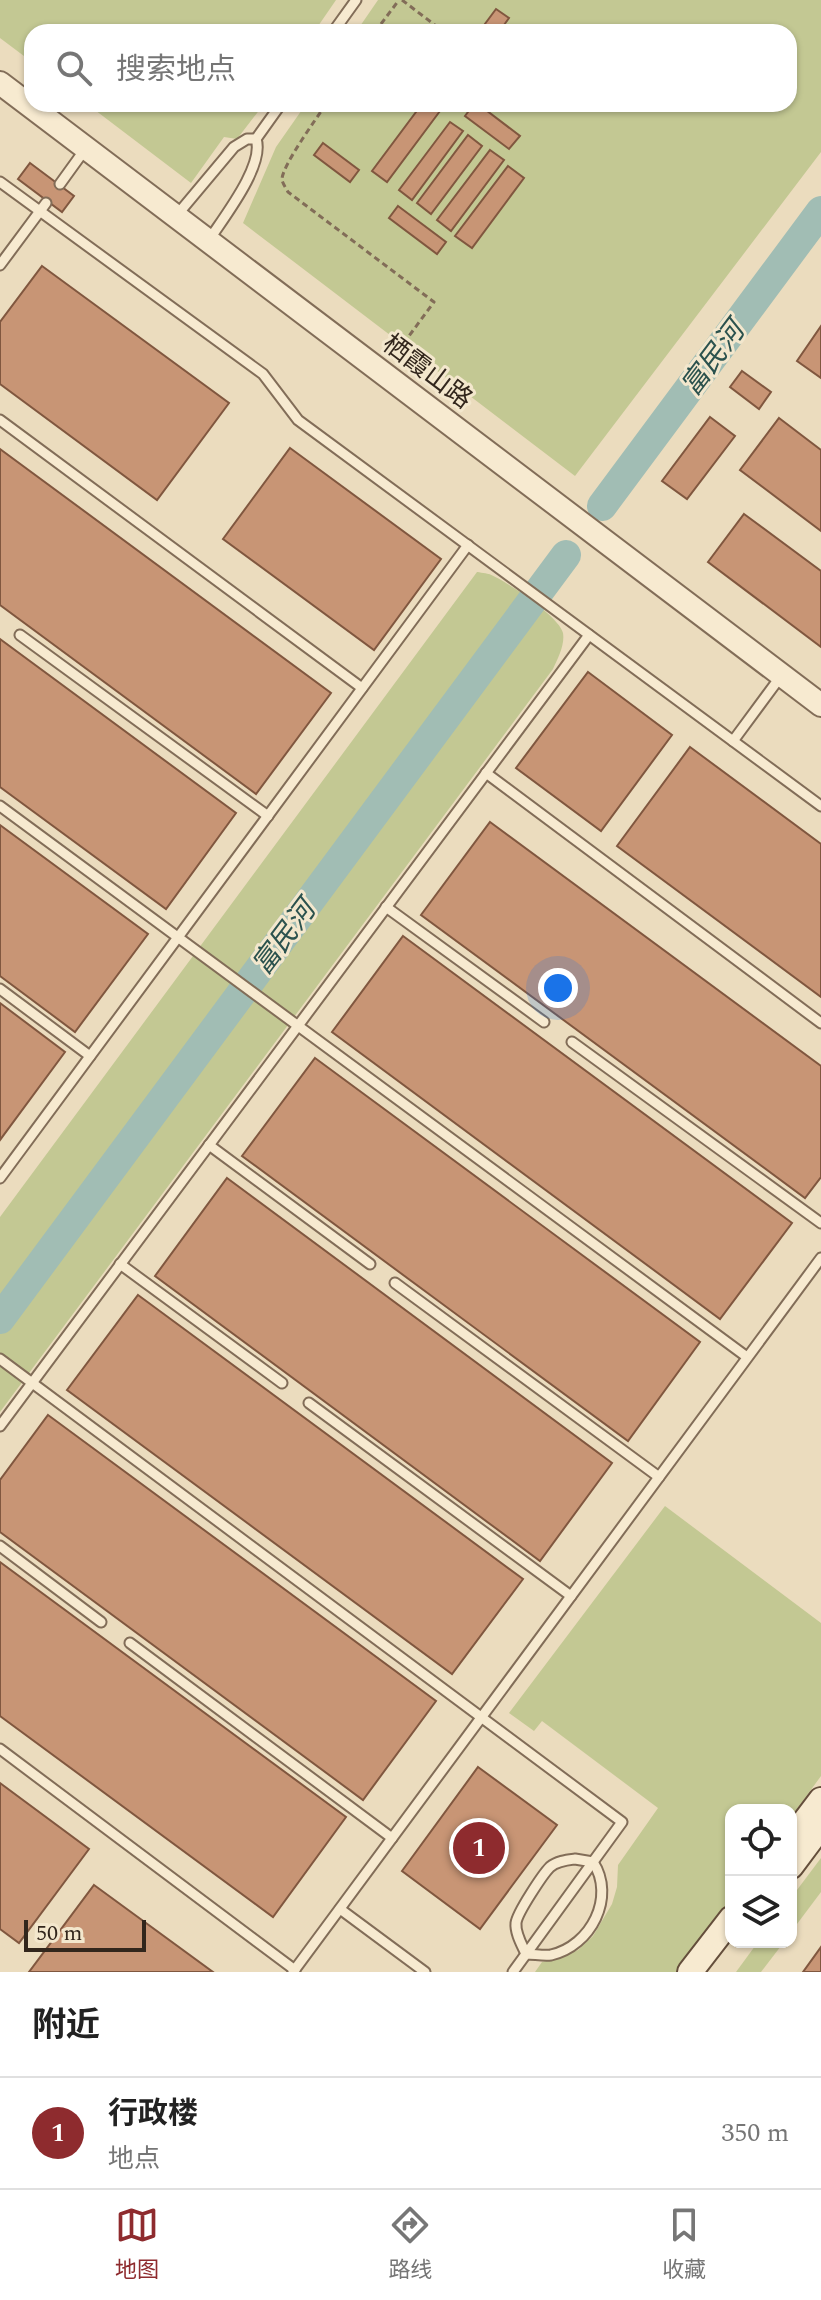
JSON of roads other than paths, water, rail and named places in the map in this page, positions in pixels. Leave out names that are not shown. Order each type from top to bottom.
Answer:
[{"type":"main road","points":[[797,1832],[821,1800]]},
{"type":"main road","points":[[797,1858],[821,1826]]},
{"type":"main road","points":[[690,1972],[725,1927]]},
{"type":"main road","points":[[711,1972],[729,1948]]},
{"type":"street","name":"栖霞山路","points":[[0,83],[24,101]]},
{"type":"street","name":"栖霞山路","points":[[38,112],[821,705]]},
{"type":"lane","points":[[339,24],[356,0]]},
{"type":"lane","points":[[256,139],[275,112]]},
{"type":"lane","points":[[177,215],[234,147],[247,139],[256,139]]},
{"type":"lane","points":[[209,240],[249,176],[259,148],[256,139]]},
{"type":"lane","points":[[60,184],[86,148]]},
{"type":"lane","points":[[0,182],[43,207],[263,374],[298,420],[821,806]]},
{"type":"lane","points":[[0,265],[43,207]]},
{"type":"lane","points":[[0,420],[362,688]]},
{"type":"lane","points":[[0,1177],[468,545]]},
{"type":"lane","points":[[20,635],[268,816]]},
{"type":"lane","points":[[0,1426],[589,635]]},
{"type":"lane","points":[[733,741],[781,675]]},
{"type":"lane","points":[[486,773],[821,1023]]},
{"type":"lane","points":[[0,806],[747,1357]]},
{"type":"lane","points":[[386,907],[544,1022]]},
{"type":"lane","points":[[0,989],[90,1056]]},
{"type":"lane","points":[[572,1042],[821,1223]]},
{"type":"lane","points":[[209,1145],[370,1264]]},
{"type":"lane","points":[[0,1749],[294,1971],[821,1258]]},
{"type":"lane","points":[[120,1264],[282,1383]]},
{"type":"lane","points":[[395,1283],[659,1477]]},
{"type":"lane","points":[[4,1363],[622,1822],[513,1972]]},
{"type":"lane","points":[[309,1403],[571,1596]]},
{"type":"lane","points":[[0,1546],[101,1622]]},
{"type":"lane","points":[[130,1643],[392,1838]]},
{"type":"lane","points":[[526,1954],[516,1923],[520,1911],[551,1866],[563,1860],[593,1862]]},
{"type":"lane","points":[[526,1954],[550,1955],[565,1949],[580,1939],[594,1920],[602,1904],[603,1888],[593,1862]]},
{"type":"lane","points":[[340,1909],[425,1972]]},
{"type":"waterway","name":"富民河","points":[[602,506],[821,211]]},
{"type":"waterway","name":"富民河","points":[[0,1319],[566,555]]},
{"type":"place","name":"行政楼","points":[[479,1848]]}]
